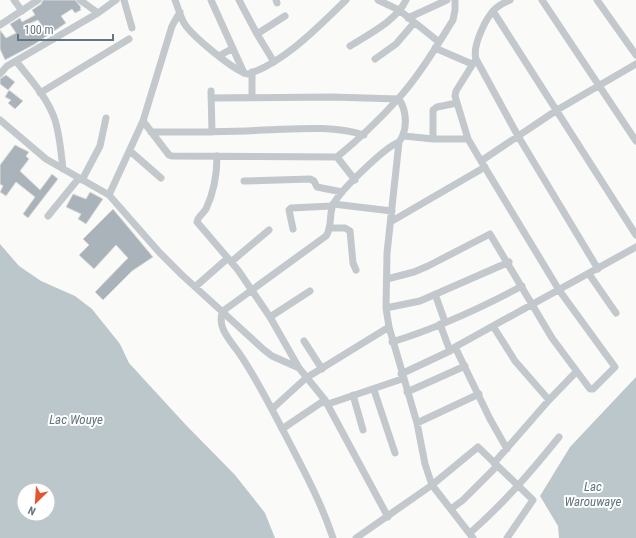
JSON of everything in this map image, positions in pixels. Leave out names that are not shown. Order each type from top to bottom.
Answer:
[{"type":"street","points":[[14,0],[22,11]]},
{"type":"street","points":[[0,25],[38,0]]},
{"type":"street","points":[[80,0],[98,13]]},
{"type":"street","points":[[2,69],[98,13],[116,0]]},
{"type":"street","points":[[124,0],[132,28]]},
{"type":"street","points":[[174,0],[184,23],[190,32],[219,56],[248,73]]},
{"type":"street","points":[[211,0],[233,48],[248,73],[252,98]]},
{"type":"street","points":[[239,0],[274,62]]},
{"type":"street","points":[[248,73],[274,62],[303,39],[346,0]]},
{"type":"street","points":[[378,0],[399,10],[437,45],[474,62],[598,269]]},
{"type":"street","points":[[350,46],[380,26],[399,10],[406,0]]},
{"type":"street","points":[[408,18],[447,0]]},
{"type":"street","points":[[143,121],[170,156],[337,157],[364,135],[399,99],[453,20],[455,0]]},
{"type":"street","points":[[386,279],[414,272],[428,266],[489,234],[509,262],[532,305],[576,372],[591,390],[615,366],[601,350],[559,290],[483,164],[468,139],[457,103],[456,91],[474,62],[475,49],[478,40],[493,11],[508,0]]},
{"type":"street","points":[[542,0],[636,141]]},
{"type":"street","points":[[597,0],[636,55]]},
{"type":"street","points":[[493,11],[557,110],[591,167],[636,235]]},
{"type":"street","points":[[109,195],[143,121],[172,26],[180,12]]},
{"type":"street","points":[[257,34],[284,16]]},
{"type":"street","points":[[375,59],[396,44],[414,23]]},
{"type":"street","points":[[40,93],[129,39]]},
{"type":"street","points":[[219,56],[233,48]]},
{"type":"street","points":[[16,61],[40,93],[55,121],[63,169]]},
{"type":"street","points":[[392,221],[483,164],[518,136],[557,110],[636,64]]},
{"type":"street","points":[[212,132],[211,95],[252,98],[331,97],[399,99]]},
{"type":"street","points":[[399,99],[404,111],[392,211],[386,279],[386,308],[392,342],[417,423],[425,464],[432,485],[471,536],[519,486],[559,437]]},
{"type":"street","points":[[433,139],[433,110],[437,107],[457,103]]},
{"type":"street","points":[[48,216],[80,179],[100,146],[106,118]]},
{"type":"street","points":[[0,120],[34,150],[63,169],[109,195],[159,252],[195,287],[272,356],[299,368]]},
{"type":"street","points":[[151,132],[212,132],[324,128],[344,130],[364,135]]},
{"type":"street","points":[[333,538],[323,509],[272,409],[243,358],[221,326],[220,321],[223,311],[326,236],[333,205],[342,192],[387,148],[401,139],[468,139]]},
{"type":"street","points":[[130,151],[161,178]]},
{"type":"street","points":[[217,156],[217,178],[206,209],[198,218],[197,222],[230,260],[252,290],[270,317],[299,368],[327,402],[388,517]]},
{"type":"street","points":[[337,157],[355,180]]},
{"type":"street","points":[[244,181],[310,179],[314,181],[317,187],[342,192]]},
{"type":"street","points":[[293,229],[289,210],[291,208],[333,205],[392,211]]},
{"type":"street","points":[[329,228],[345,228],[350,231],[353,264],[356,270]]},
{"type":"street","points":[[195,287],[269,230]]},
{"type":"street","points":[[282,429],[327,402],[374,390],[402,376],[636,247]]},
{"type":"street","points":[[386,308],[418,301],[509,262]]},
{"type":"street","points":[[589,274],[616,313]]},
{"type":"street","points":[[392,342],[416,334],[494,301],[522,286]]},
{"type":"street","points":[[270,317],[310,291]]},
{"type":"street","points":[[435,294],[442,323],[453,349],[465,366],[507,449]]},
{"type":"street","points":[[493,326],[515,361],[549,400]]},
{"type":"street","points":[[272,409],[306,378],[389,327]]},
{"type":"street","points":[[304,341],[322,369]]},
{"type":"street","points":[[407,392],[465,366]]},
{"type":"street","points":[[451,509],[463,500],[496,464],[549,400],[576,372]]},
{"type":"street","points":[[374,390],[395,453]]},
{"type":"street","points":[[417,423],[479,394]]},
{"type":"street","points":[[353,395],[363,430]]},
{"type":"street","points":[[356,538],[432,485],[477,448],[480,448],[533,501],[507,538]]},
{"type":"water","name":"Lac Wouye","points":[[0,244],[19,266],[41,281],[75,296],[92,309],[120,344],[129,363],[185,424],[235,475],[265,513],[275,538],[0,538]]},
{"type":"water","name":"Lac Warouwaye","points":[[636,377],[636,538],[559,538],[558,526],[540,496],[570,447]]},
{"type":"building","points":[[43,0],[75,0],[81,7],[81,10],[75,13],[72,9],[61,16],[66,23],[35,44],[5,60],[0,49],[0,30],[6,38],[16,33],[10,24],[20,18],[22,22],[35,15],[32,10],[41,4]],"holes":[[[38,20],[45,30],[35,35],[28,24]]]},
{"type":"building","points":[[6,75],[15,82],[8,90],[0,84],[0,79]]},
{"type":"building","points":[[9,90],[23,101],[15,109],[8,103],[11,100],[5,97]]},
{"type":"building","points":[[15,145],[29,152],[26,156],[29,159],[20,171],[40,190],[52,174],[58,179],[28,218],[23,214],[35,197],[16,182],[6,196],[0,192],[3,186],[0,184],[0,165]]},
{"type":"building","points":[[90,192],[103,199],[86,224],[78,219],[81,214],[66,207],[73,194],[86,199]]},
{"type":"building","points":[[113,209],[153,257],[132,271],[103,300],[95,292],[128,258],[116,245],[94,269],[79,255],[89,245],[83,239]]}]
